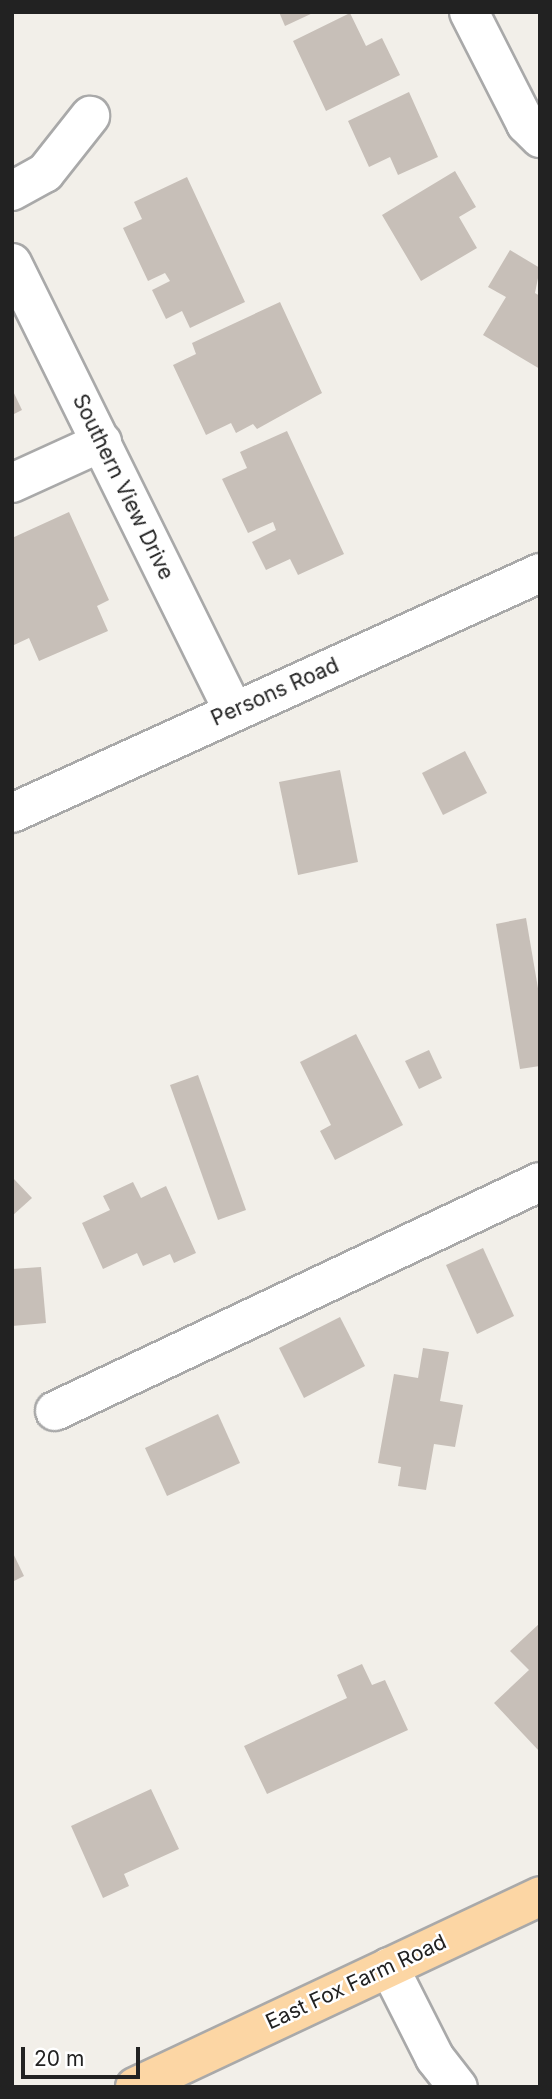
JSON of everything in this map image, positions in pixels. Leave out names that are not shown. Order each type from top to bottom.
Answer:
[{"type":"main road","name":"East Fox Farm Road","points":[[135,2087],[540,1896]]},
{"type":"street","points":[[469,12],[526,124],[540,138]]},
{"type":"street","points":[[12,191],[45,173],[90,116]]},
{"type":"street","name":"Southern View Drive","points":[[12,263],[233,711]]},
{"type":"street","points":[[12,483],[102,442]]},
{"type":"street","name":"Persons Road","points":[[12,813],[540,573]]},
{"type":"street","points":[[55,1411],[540,1182]]},
{"type":"street","points":[[389,1967],[435,2058],[458,2087]]},
{"type":"building","points":[[279,12],[315,12],[285,26]]},
{"type":"building","points":[[350,13],[366,46],[382,38],[400,75],[326,111],[293,41]]},
{"type":"building","points":[[409,92],[438,157],[398,175],[390,157],[369,167],[348,121]]},
{"type":"building","points":[[455,171],[476,207],[459,217],[477,248],[421,281],[382,215]]},
{"type":"building","points":[[187,177],[245,302],[190,328],[182,311],[166,319],[152,290],[170,281],[165,273],[148,281],[123,228],[142,219],[134,202]]},
{"type":"building","points":[[510,250],[540,268],[535,293],[540,296],[540,369],[483,335],[506,297],[488,287]]},
{"type":"building","points":[[280,302],[322,393],[257,429],[253,424],[236,433],[231,423],[206,435],[173,365],[196,354],[192,343]]},
{"type":"building","points":[[12,389],[22,410],[12,415]]},
{"type":"building","points":[[287,431],[344,554],[298,575],[290,559],[266,570],[252,542],[276,530],[273,522],[248,533],[222,479],[247,468],[240,452]]},
{"type":"building","points":[[69,512],[109,600],[97,606],[108,631],[39,661],[29,638],[14,645],[12,640],[12,538]]},
{"type":"building","points":[[465,751],[487,793],[443,815],[422,773]]},
{"type":"building","points":[[340,770],[358,862],[298,875],[279,782]]},
{"type":"building","points":[[526,918],[540,1000],[540,1066],[520,1069],[496,924]]},
{"type":"building","points":[[356,1034],[403,1125],[335,1160],[320,1131],[331,1125],[300,1062]]},
{"type":"building","points":[[429,1050],[442,1078],[419,1089],[405,1061]]},
{"type":"building","points":[[198,1075],[246,1210],[218,1220],[170,1085]]},
{"type":"building","points":[[12,1177],[32,1198],[12,1216]]},
{"type":"building","points":[[133,1182],[141,1198],[166,1186],[196,1253],[174,1263],[170,1254],[143,1266],[137,1253],[103,1269],[82,1223],[110,1210],[103,1196]]},
{"type":"building","points":[[483,1248],[514,1316],[477,1334],[446,1265]]},
{"type":"building","points":[[41,1267],[46,1323],[12,1326],[12,1269]]},
{"type":"building","points":[[340,1317],[365,1366],[304,1398],[279,1348]]},
{"type":"building","points":[[423,1348],[449,1352],[440,1401],[463,1405],[455,1447],[434,1444],[426,1490],[398,1486],[401,1467],[378,1463],[394,1374],[418,1378]]},
{"type":"building","points":[[218,1414],[240,1463],[167,1496],[145,1448]]},
{"type":"building","points":[[12,1551],[24,1576],[12,1582]]},
{"type":"building","points":[[540,1623],[540,1752],[494,1703],[529,1670],[510,1651]]},
{"type":"building","points":[[362,1664],[372,1685],[385,1680],[408,1730],[267,1794],[244,1746],[347,1698],[337,1675]]},
{"type":"building","points":[[151,1789],[179,1849],[124,1874],[129,1886],[103,1898],[71,1826]]}]
